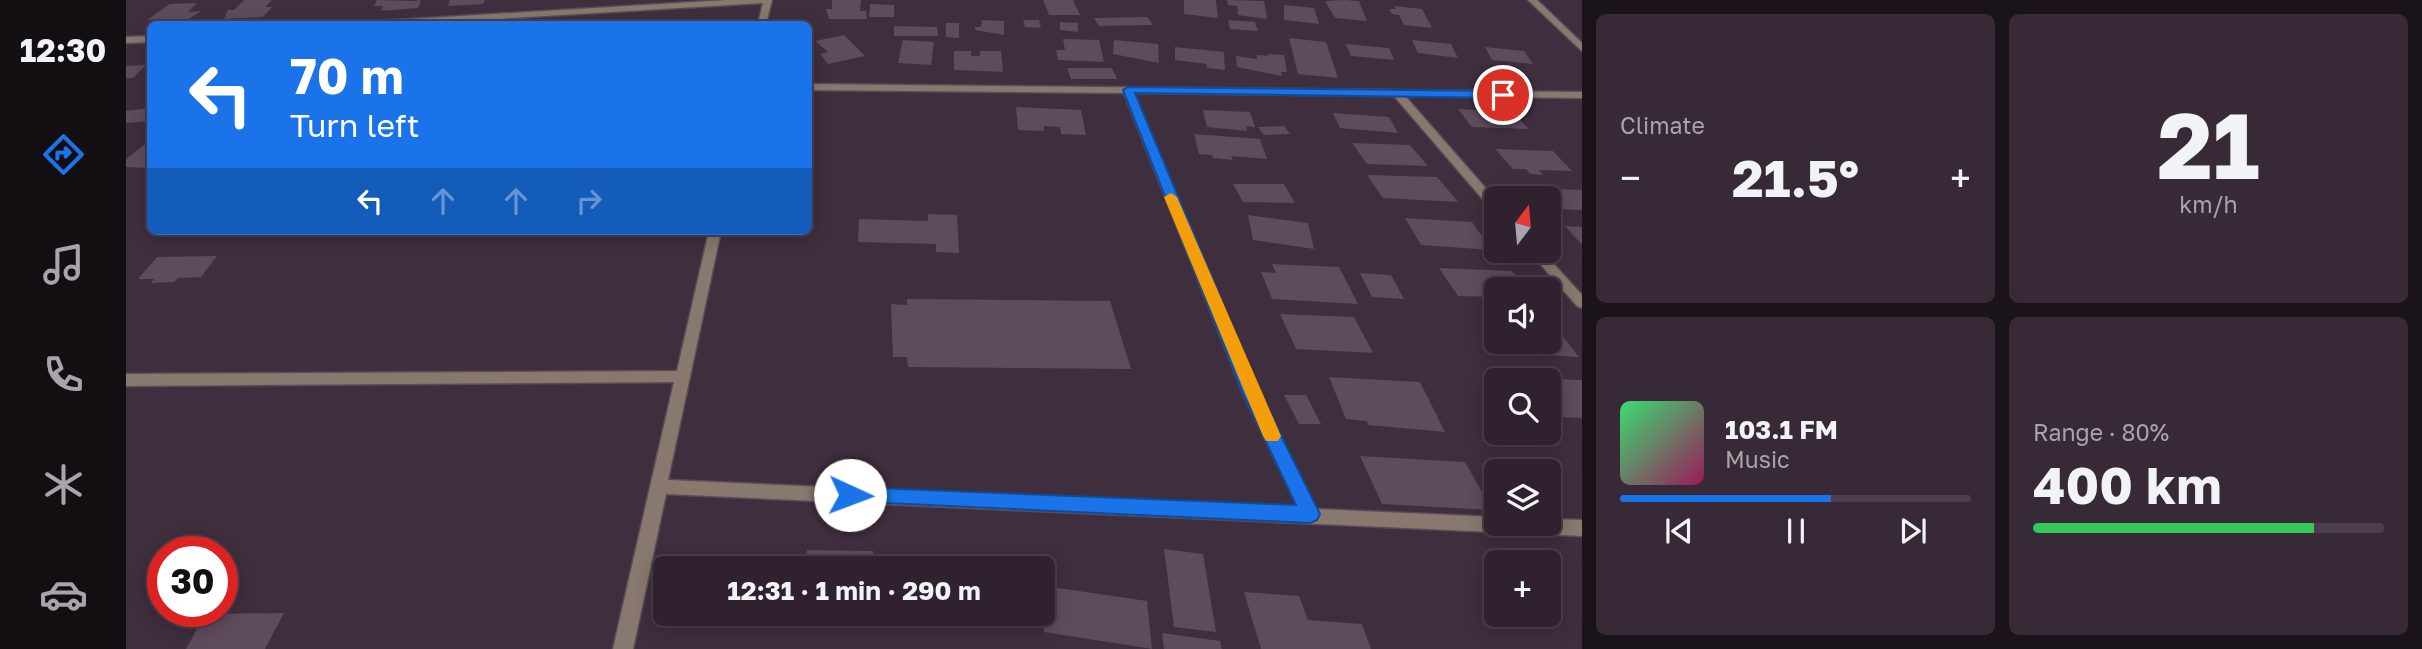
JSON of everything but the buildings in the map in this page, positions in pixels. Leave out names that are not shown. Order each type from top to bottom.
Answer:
[{"type":"street","points":[[427,21],[768,0],[763,21]]},
{"type":"street","points":[[1532,0],[1582,48]]},
{"type":"street","points":[[126,40],[147,38]]},
{"type":"street","points":[[812,87],[1582,95]]},
{"type":"street","points":[[1128,90],[1251,391],[1310,514]]},
{"type":"street","points":[[1398,94],[1484,193]]},
{"type":"street","points":[[623,649],[714,235]]},
{"type":"street","points":[[1546,263],[1582,303]]},
{"type":"street","points":[[126,380],[683,376]]},
{"type":"street","points":[[660,487],[1582,528]]},
{"type":"slow traffic","points":[[1171,197],[1272,436]]},
{"type":"route","points":[[850,495],[1310,514],[1251,391],[1128,90],[1503,95]]}]
